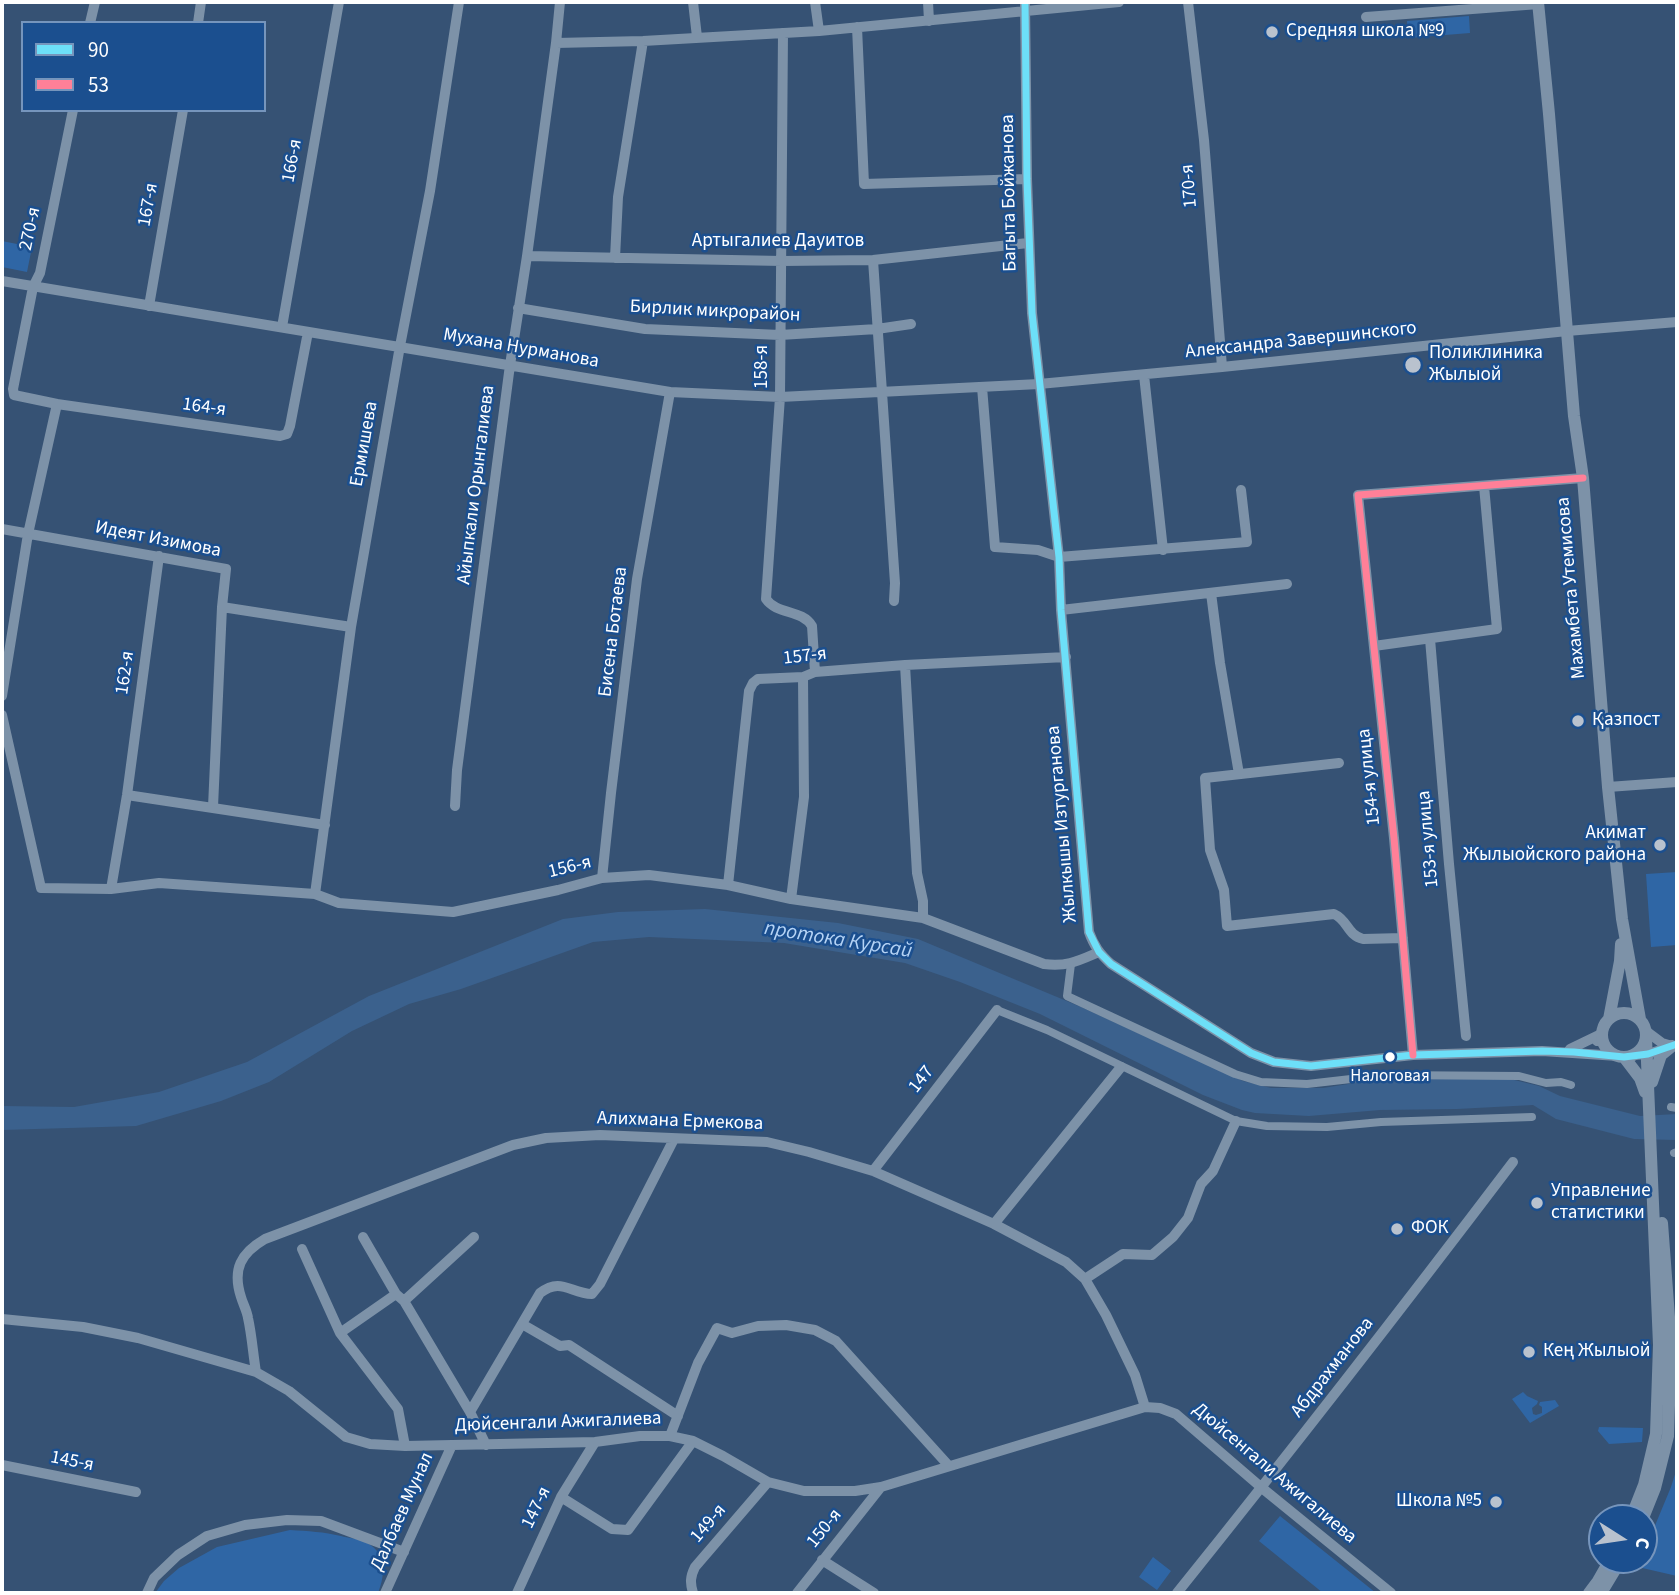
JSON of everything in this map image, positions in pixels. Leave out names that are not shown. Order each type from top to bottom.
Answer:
[{"type":"street","points":[[90,21],[94,2]]},
{"type":"street","points":[[198,21],[201,2]]},
{"type":"street","name":"166-я","points":[[282,327],[339,2]]},
{"type":"street","name":"Ермишева","points":[[315,894],[351,627],[430,191],[459,2]]},
{"type":"street","name":"Айыпкали Орынгалиева","points":[[455,806],[457,770],[560,2]]},
{"type":"street","points":[[693,2],[697,37]]},
{"type":"street","points":[[815,2],[819,31]]},
{"type":"street","points":[[928,2],[929,21]]},
{"type":"street","points":[[556,43],[819,31],[929,21],[1024,7],[1119,2]]},
{"type":"street","name":"170-я","points":[[1188,2],[1204,140],[1222,367]]},
{"type":"street","points":[[1366,17],[1538,3]]},
{"type":"street","name":"Махамбета Утемисова","points":[[1538,3],[1622,919]]},
{"type":"street","name":"Багыта Бойжанова","points":[[1024,7],[1028,243],[1039,384]]},
{"type":"street","points":[[857,27],[864,184],[1027,179]]},
{"type":"street","name":"158-я","points":[[783,33],[780,397],[766,599],[773,607],[808,620],[812,626],[815,672]]},
{"type":"street","points":[[615,257],[618,197],[643,41]]},
{"type":"street","name":"270-я","points":[[14,395],[33,287],[40,273],[73,112]]},
{"type":"street","name":"167-я","points":[[149,306],[183,112]]},
{"type":"street","name":"Артыгалиев Дауитов","points":[[527,256],[873,260],[1028,243]]},
{"type":"street","points":[[873,260],[895,583],[894,601]]},
{"type":"street","name":"Мухана Нурманова","points":[[2,281],[670,392],[780,397],[1039,384]]},
{"type":"street","name":"Бирлик микрорайон","points":[[518,308],[645,329],[780,335],[877,329],[911,324]]},
{"type":"street","name":"Александра Завершинского","points":[[1039,384],[1677,322]]},
{"type":"street","name":"164-я","points":[[14,395],[57,404],[279,436],[287,434],[290,426],[308,332]]},
{"type":"street","points":[[1144,375],[1163,550]]},
{"type":"street","name":"Жылкышы Изтурганова","points":[[1039,384],[1059,557],[1061,610],[1089,932],[1099,952]]},
{"type":"street","points":[[982,387],[995,547],[1038,550],[1059,557],[1247,542],[1241,491]]},
{"type":"street","name":"Бисена Ботаева","points":[[602,877],[637,579],[670,392]]},
{"type":"street","points":[[2,696],[28,534],[57,404]]},
{"type":"street","points":[[1374,646],[1497,629],[1484,486],[1583,478]]},
{"type":"street","name":"154-я улица","points":[[1413,1055],[1358,495],[1484,486]]},
{"type":"street","name":"Идеят Изимова","points":[[2,529],[226,569],[222,607]]},
{"type":"street","name":"162-я","points":[[111,889],[127,795],[159,556]]},
{"type":"street","points":[[1061,610],[1287,584]]},
{"type":"street","points":[[1211,593],[1238,774]]},
{"type":"street","points":[[213,807],[222,607],[351,627]]},
{"type":"street","name":"153-я улица","points":[[1430,639],[1448,864],[1466,1036]]},
{"type":"street","name":"157-я","points":[[728,885],[749,691],[758,679],[803,677],[815,672],[1066,657]]},
{"type":"street","points":[[905,666],[917,873],[923,901],[923,918]]},
{"type":"street","points":[[791,899],[804,797],[803,677]]},
{"type":"street","name":"156-я","points":[[2,715],[41,888],[111,889],[159,883],[315,894],[340,903],[453,912],[558,890],[602,877],[649,875],[728,885],[791,899],[923,918],[1044,964],[1071,964],[1099,952]]},
{"type":"street","points":[[1339,762],[1205,778],[1210,850],[1224,890],[1227,926],[1334,914],[1341,917],[1357,938],[1403,938]]},
{"type":"street","points":[[1608,787],[1677,782]]},
{"type":"street","points":[[127,795],[325,825]]},
{"type":"street","points":[[1622,919],[1620,961],[1602,1032],[1603,1040],[1611,1052],[1625,1056],[1639,1051],[1644,1045],[1644,1029]]},
{"type":"street","points":[[1622,919],[1648,1054],[1659,1345],[1656,1434],[1644,1485],[1637,1504]]},
{"type":"street","points":[[1099,952],[1111,964],[1239,1046],[1274,1062],[1311,1066],[1413,1055],[1542,1051],[1625,1056],[1648,1054],[1675,1045]]},
{"type":"street","points":[[1071,964],[1067,996],[1235,1074],[1261,1082],[1307,1084],[1386,1075],[1519,1076],[1546,1083],[1561,1082],[1572,1085]]},
{"type":"street","points":[[997,1010],[1046,1030],[1236,1121],[1267,1126],[1327,1127],[1381,1122],[1532,1117]]},
{"type":"street","name":"147","points":[[873,1171],[997,1010]]},
{"type":"street","points":[[1563,1052],[1576,1048],[1614,1015],[1628,1013],[1662,1043],[1675,1045]]},
{"type":"street","points":[[1590,1054],[1604,1026]]},
{"type":"street","points":[[1648,1099],[1661,1055],[1675,1045]]},
{"type":"street","points":[[1625,1056],[1640,1078],[1648,1099]]},
{"type":"street","points":[[994,1224],[1121,1067]]},
{"type":"street","points":[[1085,1279],[1123,1254],[1152,1255],[1172,1237],[1188,1218],[1201,1184],[1213,1171],[1236,1121]]},
{"type":"street","name":"Алихмана Ермекова","points":[[256,1372],[247,1314],[240,1295],[239,1262],[253,1246],[265,1239],[513,1145],[546,1138],[588,1136],[767,1142],[873,1171],[994,1224],[1066,1262],[1085,1279],[1119,1340],[1135,1375],[1145,1407]]},
{"type":"street","points":[[470,1412],[540,1293],[547,1287],[558,1285],[592,1294],[600,1284],[674,1139]]},
{"type":"street","points":[[1649,1504],[1668,1436],[1671,1344],[1659,1185],[1652,1150]]},
{"type":"street","name":"Абдрахманова","points":[[1177,1593],[1262,1488],[1513,1162]]},
{"type":"street","points":[[363,1237],[470,1412],[486,1445]]},
{"type":"street","points":[[340,1333],[400,1298],[474,1237]]},
{"type":"street","points":[[302,1249],[340,1333],[398,1409],[405,1446]]},
{"type":"street","name":"Дюйсенгали Ажигалиева","points":[[2,1319],[83,1327],[138,1338],[256,1372],[289,1391],[346,1437],[370,1444],[486,1445],[594,1442],[640,1436],[670,1436],[693,1441],[768,1482],[804,1491],[855,1491],[881,1487],[1145,1407],[1160,1408],[1176,1414],[1391,1593]]},
{"type":"street","points":[[522,1324],[560,1346],[569,1345],[678,1416]]},
{"type":"street","points":[[670,1436],[698,1363],[717,1328],[732,1332],[758,1326],[786,1325],[815,1330],[836,1341],[949,1466]]},
{"type":"street","points":[[561,1497],[612,1529],[628,1530],[693,1441]]},
{"type":"street","name":"147-я","points":[[517,1593],[561,1497],[594,1442]]},
{"type":"street","name":"Далбаев Мунал","points":[[385,1593],[452,1445]]},
{"type":"street","name":"145-я","points":[[2,1465],[136,1492]]},
{"type":"street","name":"149-я","points":[[693,1593],[690,1583],[695,1567],[768,1482]]},
{"type":"street","name":"150-я","points":[[797,1593],[881,1487]]},
{"type":"street","points":[[147,1593],[154,1578],[178,1555],[207,1536],[245,1525],[287,1520],[321,1521],[404,1552]]},
{"type":"street","points":[[822,1560],[874,1593]]},
{"type":"street","points":[[1589,1593],[1602,1574]]},
{"type":"street","points":[[1601,1593],[1613,1574]]},
{"type":"shaded area","points":[[1469,16],[1470,33],[1408,38],[1407,21]]},
{"type":"shaded area","points":[[2,241],[32,247],[27,272],[2,267]]},
{"type":"shaded area","points":[[1677,872],[1677,945],[1651,947],[1646,874]]},
{"type":"shaded area","points":[[1523,1392],[1538,1401],[1532,1408],[1533,1414],[1542,1413],[1540,1402],[1555,1400],[1559,1406],[1530,1423],[1512,1399]]},
{"type":"shaded area","points":[[1599,1427],[1643,1428],[1642,1442],[1609,1444],[1598,1431]]},
{"type":"shaded area","points":[[1677,1468],[1677,1576],[1658,1572],[1658,1518]]},
{"type":"shaded area","points":[[1280,1516],[1376,1593],[1323,1593],[1259,1541]]},
{"type":"shaded area","points":[[290,1530],[335,1535],[371,1545],[382,1563],[378,1593],[155,1593],[179,1568],[217,1547]]},
{"type":"shaded area","points":[[1153,1557],[1171,1571],[1157,1590],[1139,1577]]},
{"type":"water","name":"протока Курсай","points":[[705,909],[838,923],[918,939],[1081,1007],[1243,1081],[1271,1088],[1323,1088],[1386,1078],[1510,1079],[1539,1086],[1560,1096],[1640,1116],[1677,1114],[1677,1140],[1634,1139],[1556,1119],[1533,1105],[1380,1110],[1309,1116],[1255,1113],[1203,1095],[1040,1014],[905,963],[784,943],[649,937],[593,942],[461,989],[409,1004],[352,1031],[269,1082],[221,1101],[136,1126],[2,1130],[2,1106],[74,1107],[159,1092],[247,1062],[369,996],[563,919],[618,912]]},
{"type":"transit line","name":"90","points":[[1025,2],[1032,313],[1059,557],[1061,610],[1089,932],[1099,952],[1111,964],[1251,1053],[1274,1062],[1311,1066],[1413,1055],[1542,1051],[1624,1057],[1648,1054],[1677,1044]]},
{"type":"transit line","name":"53","points":[[1413,1055],[1394,838],[1358,495],[1583,478]]},
{"type":"place","name":"Средняя школа №9","points":[[1272,32]]},
{"type":"place","name":"Поликлиника Жылыой","points":[[1413,365]]},
{"type":"place","name":"Қазпост","points":[[1578,721]]},
{"type":"place","name":"Акимат Жылыойского района","points":[[1660,845]]},
{"type":"place","name":"Налоговая","points":[[1390,1057]]},
{"type":"place","name":"Управление статистики","points":[[1537,1203]]},
{"type":"place","name":"ФОК","points":[[1397,1229]]},
{"type":"place","name":"Кең Жылыой","points":[[1529,1352]]},
{"type":"place","name":"Школа №5","points":[[1496,1502]]}]
